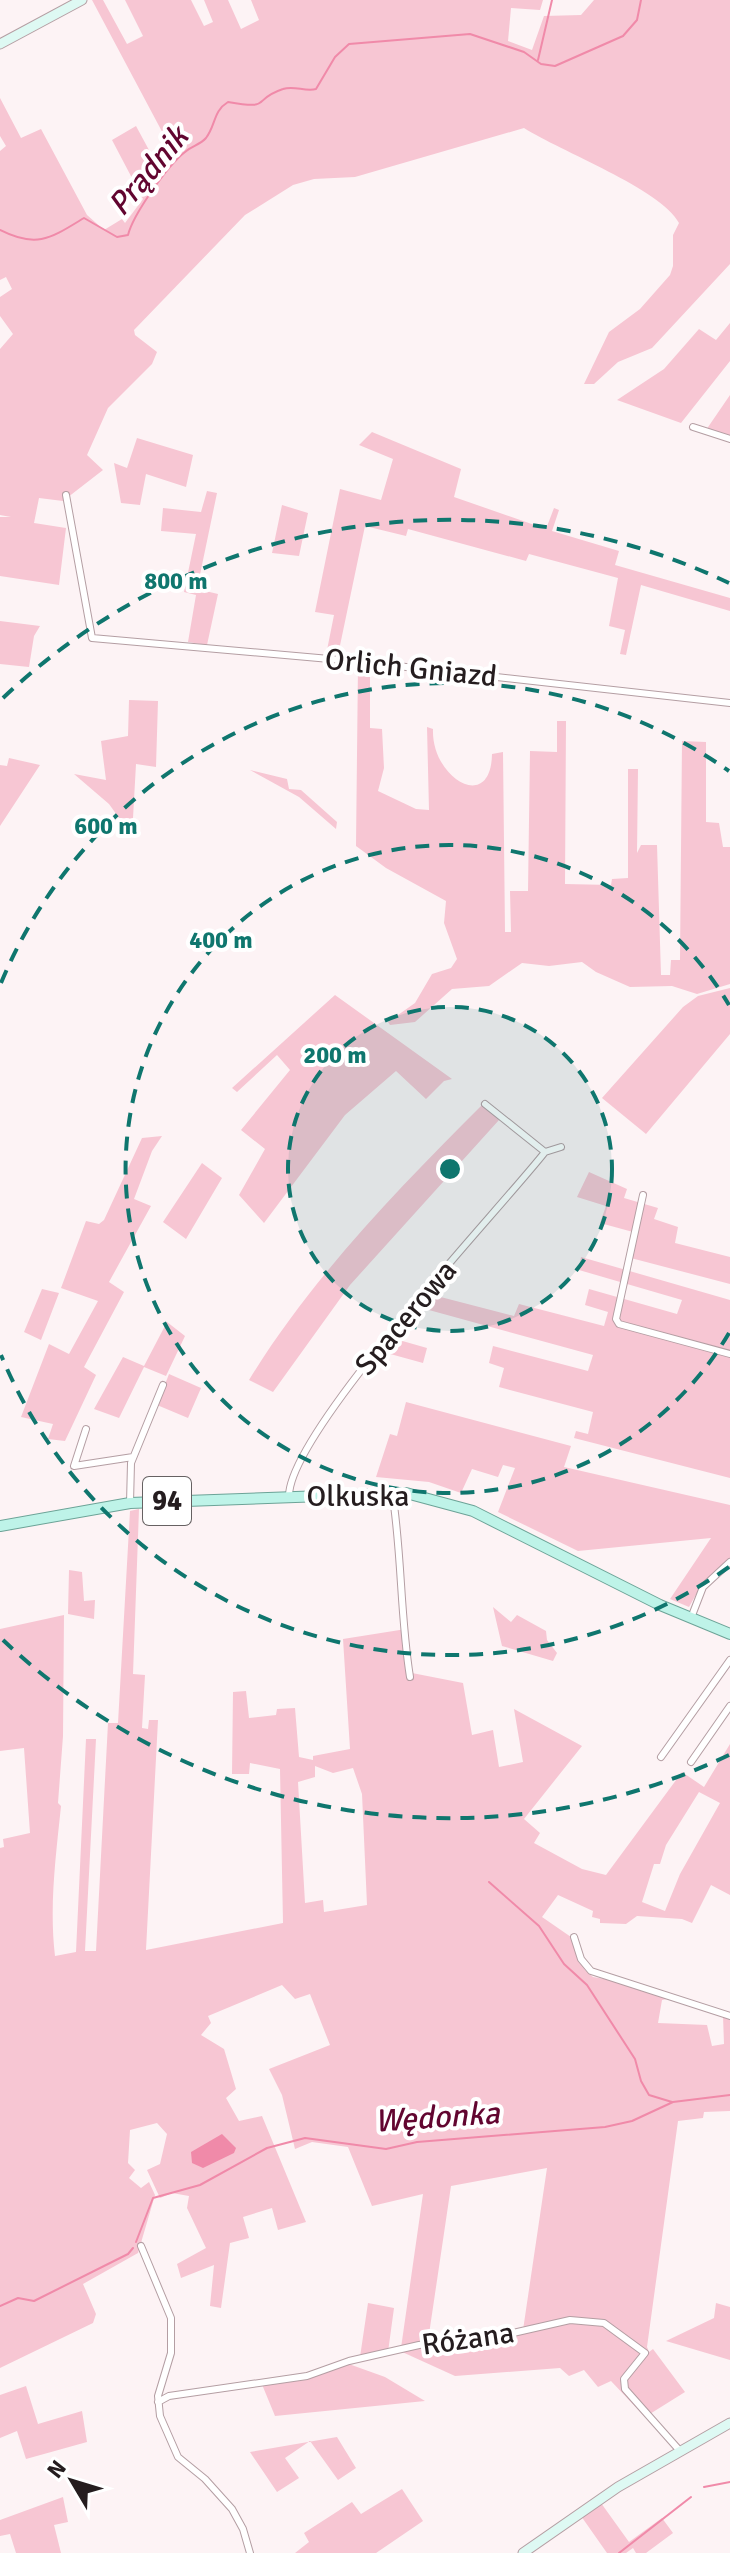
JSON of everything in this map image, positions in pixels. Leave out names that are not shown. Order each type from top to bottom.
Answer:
[{"type":"main road","name":"Olkuska","points":[[0,1526],[130,1503],[392,1491],[429,1496],[473,1511],[691,1618]]},
{"type":"main road","name":"94","points":[[691,1618],[730,1634]]},
{"type":"street","points":[[0,44],[82,0]]},
{"type":"street","points":[[693,427],[730,439]]},
{"type":"street","name":"Orlich Gniazd","points":[[66,495],[92,638],[356,661],[730,703]]},
{"type":"street","points":[[485,1104],[547,1152],[561,1147]]},
{"type":"street","name":"Spacerowa","points":[[289,1497],[288,1486],[301,1460],[342,1396],[547,1152]]},
{"type":"street","points":[[643,1195],[616,1319],[619,1324],[730,1354]]},
{"type":"street","points":[[130,1503],[133,1457],[163,1385]]},
{"type":"street","points":[[86,1429],[74,1466],[133,1457]]},
{"type":"street","points":[[392,1491],[402,1559],[400,1596],[410,1677]]},
{"type":"street","points":[[691,1618],[703,1587],[730,1562]]},
{"type":"street","points":[[661,1757],[730,1660]]},
{"type":"street","points":[[691,1762],[730,1706]]},
{"type":"street","points":[[574,1937],[581,1959],[591,1971],[730,2016]]},
{"type":"street","points":[[141,2246],[171,2318],[171,2353],[158,2402],[178,2457],[205,2479],[232,2509],[243,2529],[250,2553]]},
{"type":"street","name":"Różana","points":[[158,2402],[169,2396],[314,2374],[349,2361],[431,2342],[513,2333],[570,2320],[596,2321],[615,2329],[645,2353],[624,2379],[625,2389],[680,2451]]},
{"type":"street","points":[[523,2553],[618,2487],[730,2423]]},
{"type":"shaded area","points":[[92,0],[103,0],[127,44],[143,36],[125,0],[191,0],[204,26],[213,22],[204,0],[228,0],[241,29],[259,20],[251,0],[543,0],[540,10],[511,8],[508,41],[532,50],[544,16],[581,15],[594,0],[730,0],[730,264],[652,348],[618,362],[594,384],[584,384],[609,332],[640,309],[670,275],[673,235],[679,223],[669,210],[652,197],[524,128],[355,177],[314,179],[293,185],[245,215],[134,330],[135,335],[157,352],[152,364],[108,408],[87,455],[103,470],[63,501],[39,498],[34,523],[66,528],[59,585],[0,576],[0,517],[11,517],[0,515],[0,349],[13,334],[0,316],[0,297],[12,289],[6,277],[0,280],[0,151],[6,146],[0,136],[0,98],[21,138],[41,129],[87,215],[104,230],[122,219],[125,223],[143,199],[112,140],[136,126],[162,174],[175,156]]},
{"type":"shaded area","points":[[730,323],[730,361],[681,423],[617,400],[664,369],[699,329],[716,340]]},
{"type":"shaded area","points":[[730,395],[730,441],[704,433]]},
{"type":"shaded area","points":[[372,432],[461,469],[454,497],[546,529],[554,508],[559,510],[552,531],[619,551],[615,565],[730,598],[730,611],[641,585],[626,655],[620,654],[625,630],[609,626],[618,578],[529,554],[526,561],[408,529],[406,536],[365,526],[338,655],[326,655],[334,615],[315,612],[340,489],[381,500],[393,459],[359,445]]},
{"type":"shaded area","points":[[137,438],[193,455],[186,487],[146,474],[140,505],[121,503],[114,463],[127,468]]},
{"type":"shaded area","points":[[207,491],[217,493],[197,589],[218,594],[207,645],[188,642],[196,595],[184,592],[196,534],[161,531],[163,508],[201,512]]},
{"type":"shaded area","points":[[282,505],[308,513],[299,556],[272,553]]},
{"type":"shaded area","points":[[0,621],[40,626],[34,636],[29,667],[0,664]]},
{"type":"shaded area","points":[[358,665],[370,666],[370,728],[382,729],[384,768],[378,791],[416,809],[429,810],[427,727],[433,729],[441,762],[461,782],[472,785],[482,782],[489,772],[492,754],[503,752],[505,932],[511,932],[510,891],[528,891],[530,751],[557,752],[557,721],[566,721],[565,884],[611,885],[612,879],[628,878],[628,769],[638,769],[637,853],[641,845],[657,845],[661,975],[670,975],[671,960],[680,960],[682,741],[706,742],[706,822],[719,823],[723,847],[730,847],[730,984],[697,994],[672,986],[630,987],[596,972],[582,962],[549,966],[522,963],[489,986],[452,989],[415,1022],[390,1025],[388,1022],[415,1003],[432,974],[451,968],[457,959],[444,923],[446,901],[386,868],[356,846]]},
{"type":"shaded area","points":[[129,700],[158,701],[156,767],[136,764],[132,836],[109,804],[74,774],[106,780],[101,741],[128,736]]},
{"type":"shaded area","points":[[9,758],[40,765],[0,826],[0,765],[7,766]]},
{"type":"shaded area","points":[[250,770],[287,779],[289,789],[301,790],[337,822],[336,829],[299,797]]},
{"type":"shaded area","points":[[730,988],[730,1034],[646,1134],[602,1098],[683,1007],[698,996]]},
{"type":"shaded area","points":[[335,995],[452,1079],[444,1081],[426,1099],[396,1071],[345,1115],[264,1223],[239,1195],[265,1149],[241,1130],[290,1070],[277,1055],[237,1092],[232,1088]]},
{"type":"shaded area","points":[[484,1103],[499,1120],[350,1285],[273,1392],[249,1380],[300,1305],[358,1235]]},
{"type":"shaded area","points":[[162,1136],[152,1151],[134,1199],[151,1206],[109,1282],[124,1292],[84,1367],[96,1375],[65,1441],[48,1439],[53,1424],[21,1417],[49,1344],[69,1354],[98,1301],[61,1288],[86,1221],[99,1224],[104,1220],[142,1138]]},
{"type":"shaded area","points":[[202,1163],[222,1178],[186,1239],[163,1222]]},
{"type":"shaded area","points":[[589,1172],[627,1189],[624,1198],[658,1208],[654,1219],[678,1227],[675,1243],[730,1257],[730,1284],[627,1257],[633,1232],[600,1223],[606,1206],[577,1197]]},
{"type":"shaded area","points":[[581,1257],[730,1300],[730,1478],[574,1438],[576,1431],[588,1434],[593,1412],[499,1387],[504,1368],[489,1363],[493,1346],[588,1371],[593,1355],[418,1307],[429,1294],[514,1316],[519,1304],[604,1326],[608,1312],[585,1305],[589,1289],[677,1314],[682,1300],[579,1270]]},
{"type":"shaded area","points":[[42,1289],[59,1293],[41,1340],[24,1332]]},
{"type":"shaded area","points":[[167,1322],[185,1336],[166,1376],[144,1367],[119,1418],[94,1409],[123,1357],[144,1366]]},
{"type":"shaded area","points":[[392,1338],[427,1348],[423,1363],[383,1352]]},
{"type":"shaded area","points":[[169,1374],[201,1388],[188,1418],[157,1405]]},
{"type":"shaded area","points":[[406,1402],[571,1446],[564,1467],[730,1505],[730,1559],[703,1582],[689,1607],[670,1599],[711,1538],[578,1551],[498,1512],[515,1468],[503,1465],[498,1477],[472,1469],[461,1493],[429,1482],[376,1477],[390,1434],[397,1436]]},
{"type":"shaded area","points":[[139,1509],[133,1674],[145,1675],[142,1728],[148,1729],[149,1720],[158,1720],[146,1950],[283,1923],[280,1769],[250,1763],[249,1774],[232,1774],[233,1692],[246,1691],[249,1718],[276,1715],[277,1709],[295,1708],[299,1757],[313,1760],[313,1756],[350,1749],[343,1639],[406,1629],[412,1673],[463,1683],[472,1735],[493,1730],[499,1767],[523,1762],[514,1709],[582,1746],[524,1819],[540,1833],[534,1843],[582,1869],[606,1875],[682,1772],[704,1787],[730,1744],[730,1895],[711,1885],[692,1923],[682,1919],[637,1916],[626,1924],[600,1923],[600,1919],[592,1917],[593,1911],[558,1895],[542,1917],[571,1937],[585,1970],[593,1977],[622,1982],[667,1999],[662,2000],[658,2023],[707,2025],[712,2046],[724,2044],[723,2016],[730,2019],[730,2111],[704,2112],[703,2118],[678,2121],[647,2347],[649,2352],[653,2349],[685,2392],[645,2417],[611,2381],[598,2387],[584,2370],[569,2376],[560,2368],[455,2376],[400,2351],[523,2330],[547,2168],[451,2186],[428,2341],[401,2348],[423,2194],[372,2206],[348,2147],[312,2142],[295,2149],[282,2095],[269,2069],[330,2045],[310,1994],[295,1999],[282,1985],[208,2016],[211,2023],[201,2035],[224,2049],[236,2089],[226,2098],[239,2121],[262,2116],[306,2222],[278,2230],[272,2208],[243,2217],[249,2238],[230,2243],[221,2308],[210,2306],[214,2265],[181,2278],[177,2264],[206,2248],[187,2208],[189,2196],[172,2193],[160,2198],[147,2170],[160,2164],[167,2134],[157,2123],[130,2130],[128,2163],[135,2170],[129,2178],[141,2188],[149,2182],[155,2195],[138,2253],[83,2284],[96,2314],[93,2323],[0,2368],[0,1848],[4,1847],[3,1839],[30,1833],[24,1748],[0,1751],[0,1629],[64,1615],[63,1736],[58,1803],[61,1806],[55,1862],[53,1937],[55,1956],[76,1952],[86,1739],[96,1739],[85,1951],[96,1951],[108,1723],[118,1723],[130,1511]],"holes":[[[315,1766],[333,1773],[353,1768],[362,1794],[367,1905],[324,1912],[323,1900],[305,1903],[298,1782],[315,1777]],[[699,1792],[720,1803],[680,1874],[665,1911],[642,1902],[654,1864],[660,1864],[666,1845]]]},
{"type":"shaded area","points":[[69,1570],[82,1572],[84,1601],[95,1600],[94,1619],[68,1614]]},
{"type":"shaded area","points":[[493,1607],[511,1622],[517,1615],[546,1631],[547,1640],[557,1653],[553,1661],[502,1646]]},
{"type":"shaded area","points":[[222,2134],[236,2148],[234,2153],[203,2168],[192,2163],[191,2152]]},
{"type":"shaded area","points":[[368,2303],[394,2308],[388,2352],[360,2357]]},
{"type":"shaded area","points":[[716,2303],[730,2307],[730,2360],[666,2341],[714,2318]]},
{"type":"shaded area","points":[[346,2363],[385,2377],[425,2401],[275,2416],[261,2382],[312,2376]]},
{"type":"shaded area","points":[[26,2386],[38,2424],[82,2411],[87,2442],[26,2459],[17,2431],[0,2438],[0,2395]]},
{"type":"shaded area","points":[[337,2437],[356,2468],[338,2480],[310,2442]]},
{"type":"shaded area","points":[[309,2442],[285,2458],[299,2478],[277,2492],[250,2452]]},
{"type":"shaded area","points":[[402,2489],[423,2521],[376,2553],[295,2553],[309,2542],[304,2533],[352,2502],[361,2514]]},
{"type":"shaded area","points":[[63,2497],[68,2522],[54,2525],[61,2553],[16,2553],[10,2534],[0,2536],[0,2520]]},
{"type":"shaded area","points":[[601,2503],[629,2542],[662,2518],[673,2533],[646,2553],[636,2553],[633,2548],[626,2553],[607,2553],[581,2516]]},
{"type":"waterway","points":[[538,60],[552,0]]},
{"type":"waterway","name":"Prądnik","points":[[0,230],[24,239],[44,239],[84,218],[117,237],[128,235],[136,216],[160,179],[185,152],[206,138],[223,106],[228,102],[257,104],[287,88],[316,89],[335,57],[349,44],[470,34],[524,52],[541,64],[555,66],[623,36],[637,20],[641,0]]},
{"type":"waterway","points":[[489,1882],[539,1926],[564,1964],[587,1985],[635,2059],[649,2095],[672,2102]]},
{"type":"waterway","name":"Wędonka","points":[[136,2242],[153,2198],[200,2185],[267,2148],[305,2138],[386,2149],[417,2142],[605,2127],[632,2121],[673,2102],[730,2095]]},
{"type":"waterway","name":"Wędonka","points":[[0,2306],[18,2298],[34,2301],[128,2254],[133,2248]]},
{"type":"waterway","points":[[704,2487],[730,2482]]},
{"type":"waterway","points":[[619,2553],[691,2497]]}]
